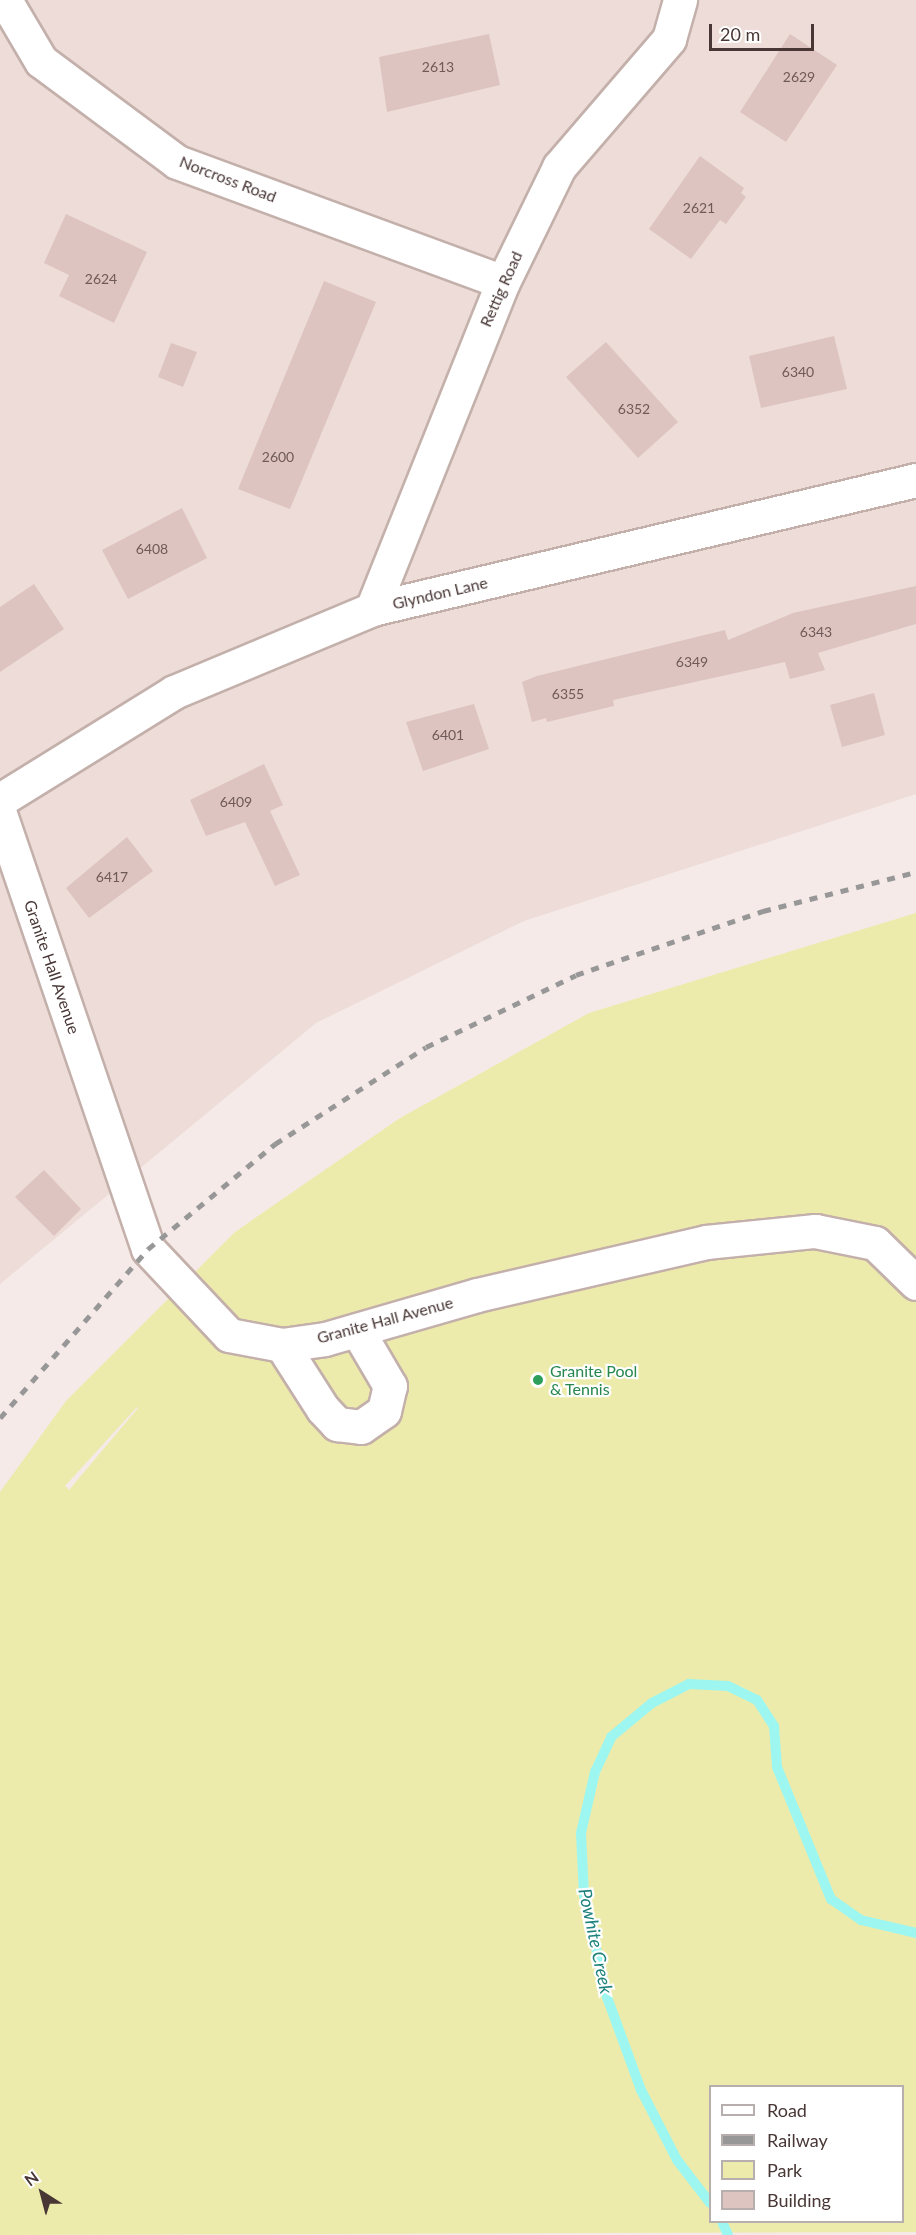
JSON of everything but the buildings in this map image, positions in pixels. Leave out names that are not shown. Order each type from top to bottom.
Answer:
[{"type":"street","name":"Norcross Road","points":[[5,0],[41,61],[177,162],[503,282]]},
{"type":"street","name":"Rettig Road","points":[[372,609],[503,282],[559,166],[669,39],[680,0]]},
{"type":"street","name":"Glyndon Lane","points":[[0,800],[174,692],[372,609],[916,480]]},
{"type":"street","name":"Granite Hall Avenue","points":[[0,814],[148,1249],[229,1335],[282,1344],[357,1330],[477,1295],[706,1242],[815,1231],[875,1243],[916,1283]]},
{"type":"street","points":[[282,1344],[323,1409],[337,1424],[361,1427],[384,1411],[390,1386],[357,1330]]},
{"type":"shaded area","points":[[0,0],[916,0],[916,794],[524,921],[316,1023],[0,1284]]},
{"type":"green space","points":[[916,913],[916,2232],[0,2235],[0,1492],[66,1401],[235,1232],[400,1118],[589,1013]],"holes":[[[138,1408],[69,1490],[65,1486]]]},
{"type":"waterway","name":"Powhite Creek","points":[[709,2202],[677,2160],[641,2090],[607,1997],[584,1895],[581,1833],[595,1772],[611,1737],[652,1703],[689,1684],[728,1686],[757,1700],[774,1726],[777,1767],[831,1899],[861,1920],[916,1933]]},
{"type":"waterway","name":"Powhite Creek","points":[[722,2223],[728,2235]]},
{"type":"railway","points":[[0,1418],[148,1249],[275,1144],[426,1047],[576,975],[763,911],[916,872]]},
{"type":"place","name":"Granite Pool & Tennis","points":[[538,1380]]}]
